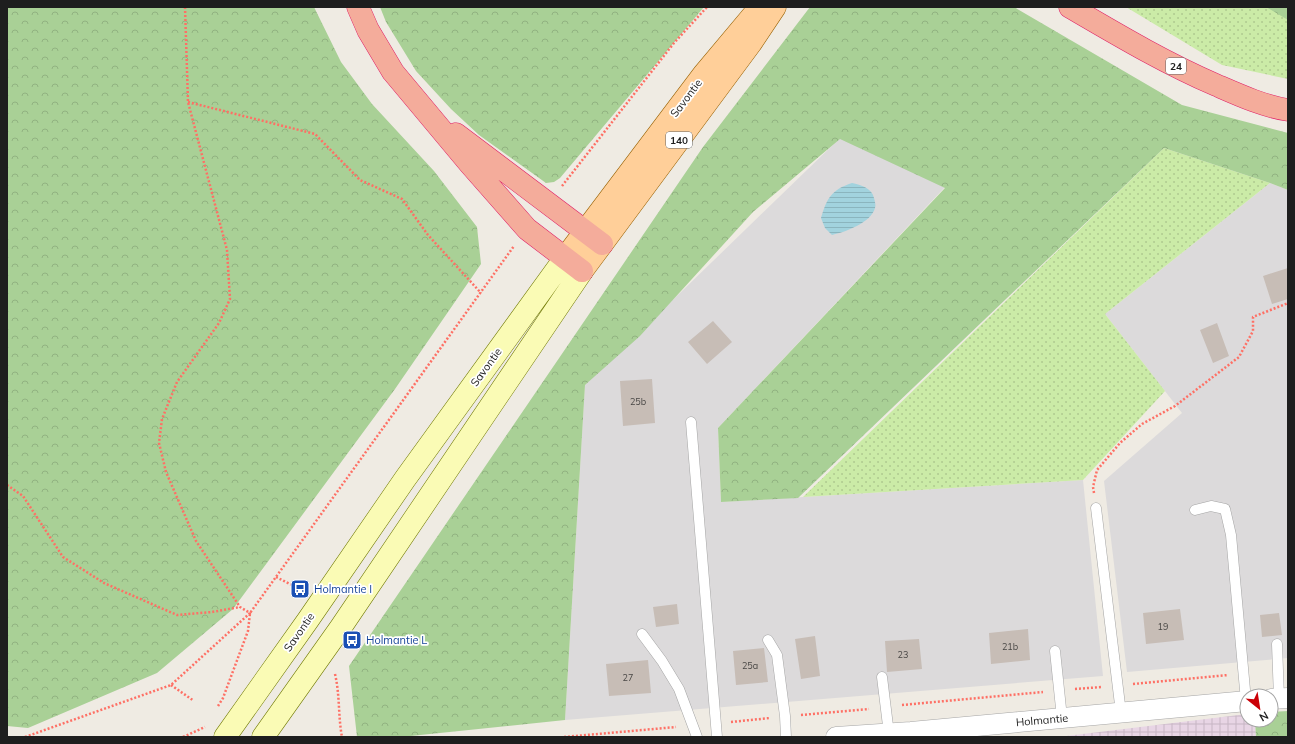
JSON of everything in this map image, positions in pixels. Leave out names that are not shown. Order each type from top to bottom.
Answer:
[{"type":"highway","points":[[358,7],[368,30],[393,72],[426,112],[527,229],[574,265]]},
{"type":"highway","name":"24","points":[[1070,7],[1148,52],[1202,79],[1243,97],[1288,110]]},
{"type":"highway","points":[[426,112],[594,238]]},
{"type":"main road","name":"Savontie","points":[[594,238],[704,75],[760,7]]},
{"type":"main road","name":"Savontie","points":[[225,737],[304,626],[405,479],[594,238],[751,43],[775,7]]},
{"type":"main road","name":"Savontie","points":[[263,737],[341,627],[574,265]]},
{"type":"street","name":"Holmantie","points":[[836,737],[890,734],[911,735],[1062,718],[1239,702]]},
{"type":"lane","points":[[691,422],[717,737]]},
{"type":"lane","points":[[1195,510],[1211,506],[1225,509],[1231,535],[1238,596],[1245,688]]},
{"type":"lane","points":[[1096,508],[1121,713]]},
{"type":"lane","points":[[642,634],[679,689],[697,737]]},
{"type":"lane","points":[[768,640],[777,655],[785,716],[786,737]]},
{"type":"lane","points":[[1277,644],[1279,688]]},
{"type":"lane","points":[[1055,651],[1062,718]]},
{"type":"lane","points":[[882,677],[890,734]]},
{"type":"path","points":[[185,7],[188,102],[227,250],[230,299],[219,323],[177,382],[162,418],[160,443],[166,472],[196,541],[240,606],[250,613]]},
{"type":"path","points":[[548,204],[674,43],[707,7]]},
{"type":"path","points":[[188,102],[315,134],[360,180],[402,199],[428,235],[481,293]]},
{"type":"path","points":[[25,737],[171,685],[250,613],[527,229]]},
{"type":"path","points":[[1096,508],[1093,487],[1098,470],[1120,444],[1142,424],[1175,406],[1239,357],[1253,330],[1253,317],[1288,303]]},
{"type":"path","points":[[7,485],[23,496],[63,557],[104,583],[176,615],[212,612],[240,606]]},
{"type":"path","points":[[276,576],[300,589]]},
{"type":"path","points":[[215,710],[222,698],[248,631],[250,613]]},
{"type":"path","points":[[334,669],[338,688],[342,737]]},
{"type":"path","points":[[716,723],[1243,674]]},
{"type":"path","points":[[171,685],[194,701]]},
{"type":"path","points":[[184,737],[205,727],[208,721]]},
{"type":"path","points":[[564,737],[692,725]]},
{"type":"shaded area","points":[[840,138],[945,187],[718,428],[721,502],[1083,480],[1103,676],[565,720],[585,385]]},
{"type":"shaded area","points":[[1270,183],[1288,190],[1288,658],[1127,672],[1104,481],[1182,413],[1105,314]]},
{"type":"shaded area","points":[[1239,715],[1239,728],[1255,728],[1256,737],[1058,737]]},
{"type":"green space","points":[[7,7],[314,7],[341,62],[372,104],[434,171],[477,227],[481,264],[395,389],[233,609],[157,673],[28,728],[7,726]]},
{"type":"green space","points":[[380,7],[704,7],[560,178],[554,182],[546,183],[479,135],[451,109],[416,71],[386,22]]},
{"type":"green space","points":[[810,7],[1014,7],[1182,105],[1288,133],[1288,190],[1164,148],[798,498],[721,502],[718,428],[945,188],[840,139],[753,212],[640,336],[585,385],[565,720],[401,737],[357,737],[349,666],[703,147]]},
{"type":"green space","points":[[1126,7],[1288,7],[1288,79],[1222,65]]},
{"type":"green space","points":[[1266,7],[1288,7],[1288,20]]},
{"type":"green space","points":[[1164,148],[1270,183],[1105,314],[1165,391],[1083,480],[803,497]]},
{"type":"green space","points":[[1288,711],[1288,737],[1256,737],[1255,728],[1279,728],[1279,712]]},
{"type":"water","points":[[852,183],[869,189],[875,201],[875,208],[873,213],[868,218],[857,226],[844,232],[832,235],[825,228],[821,218],[825,205],[835,192]]},
{"type":"building","points":[[1288,268],[1288,299],[1272,304],[1263,276]]},
{"type":"building","points":[[713,321],[732,342],[707,364],[688,342]]},
{"type":"building","points":[[1217,323],[1229,356],[1213,363],[1200,330]]},
{"type":"building","points":[[652,379],[655,423],[623,426],[620,381]]},
{"type":"building","points":[[677,604],[679,624],[656,627],[653,607]]},
{"type":"building","points":[[1180,609],[1184,640],[1146,644],[1143,613]]},
{"type":"building","points":[[1279,613],[1282,635],[1262,637],[1260,615]]},
{"type":"building","points":[[1028,629],[1030,660],[991,664],[989,633]]},
{"type":"building","points":[[815,636],[820,676],[801,679],[795,639]]},
{"type":"building","points":[[919,639],[922,669],[887,672],[885,641]]},
{"type":"building","points":[[764,648],[768,682],[736,685],[733,651]]},
{"type":"building","points":[[648,660],[651,693],[609,696],[606,664]]},
{"type":"place","name":"Holmantie I","points":[[300,589]]},
{"type":"place","name":"Holmantie L","points":[[352,640]]}]
